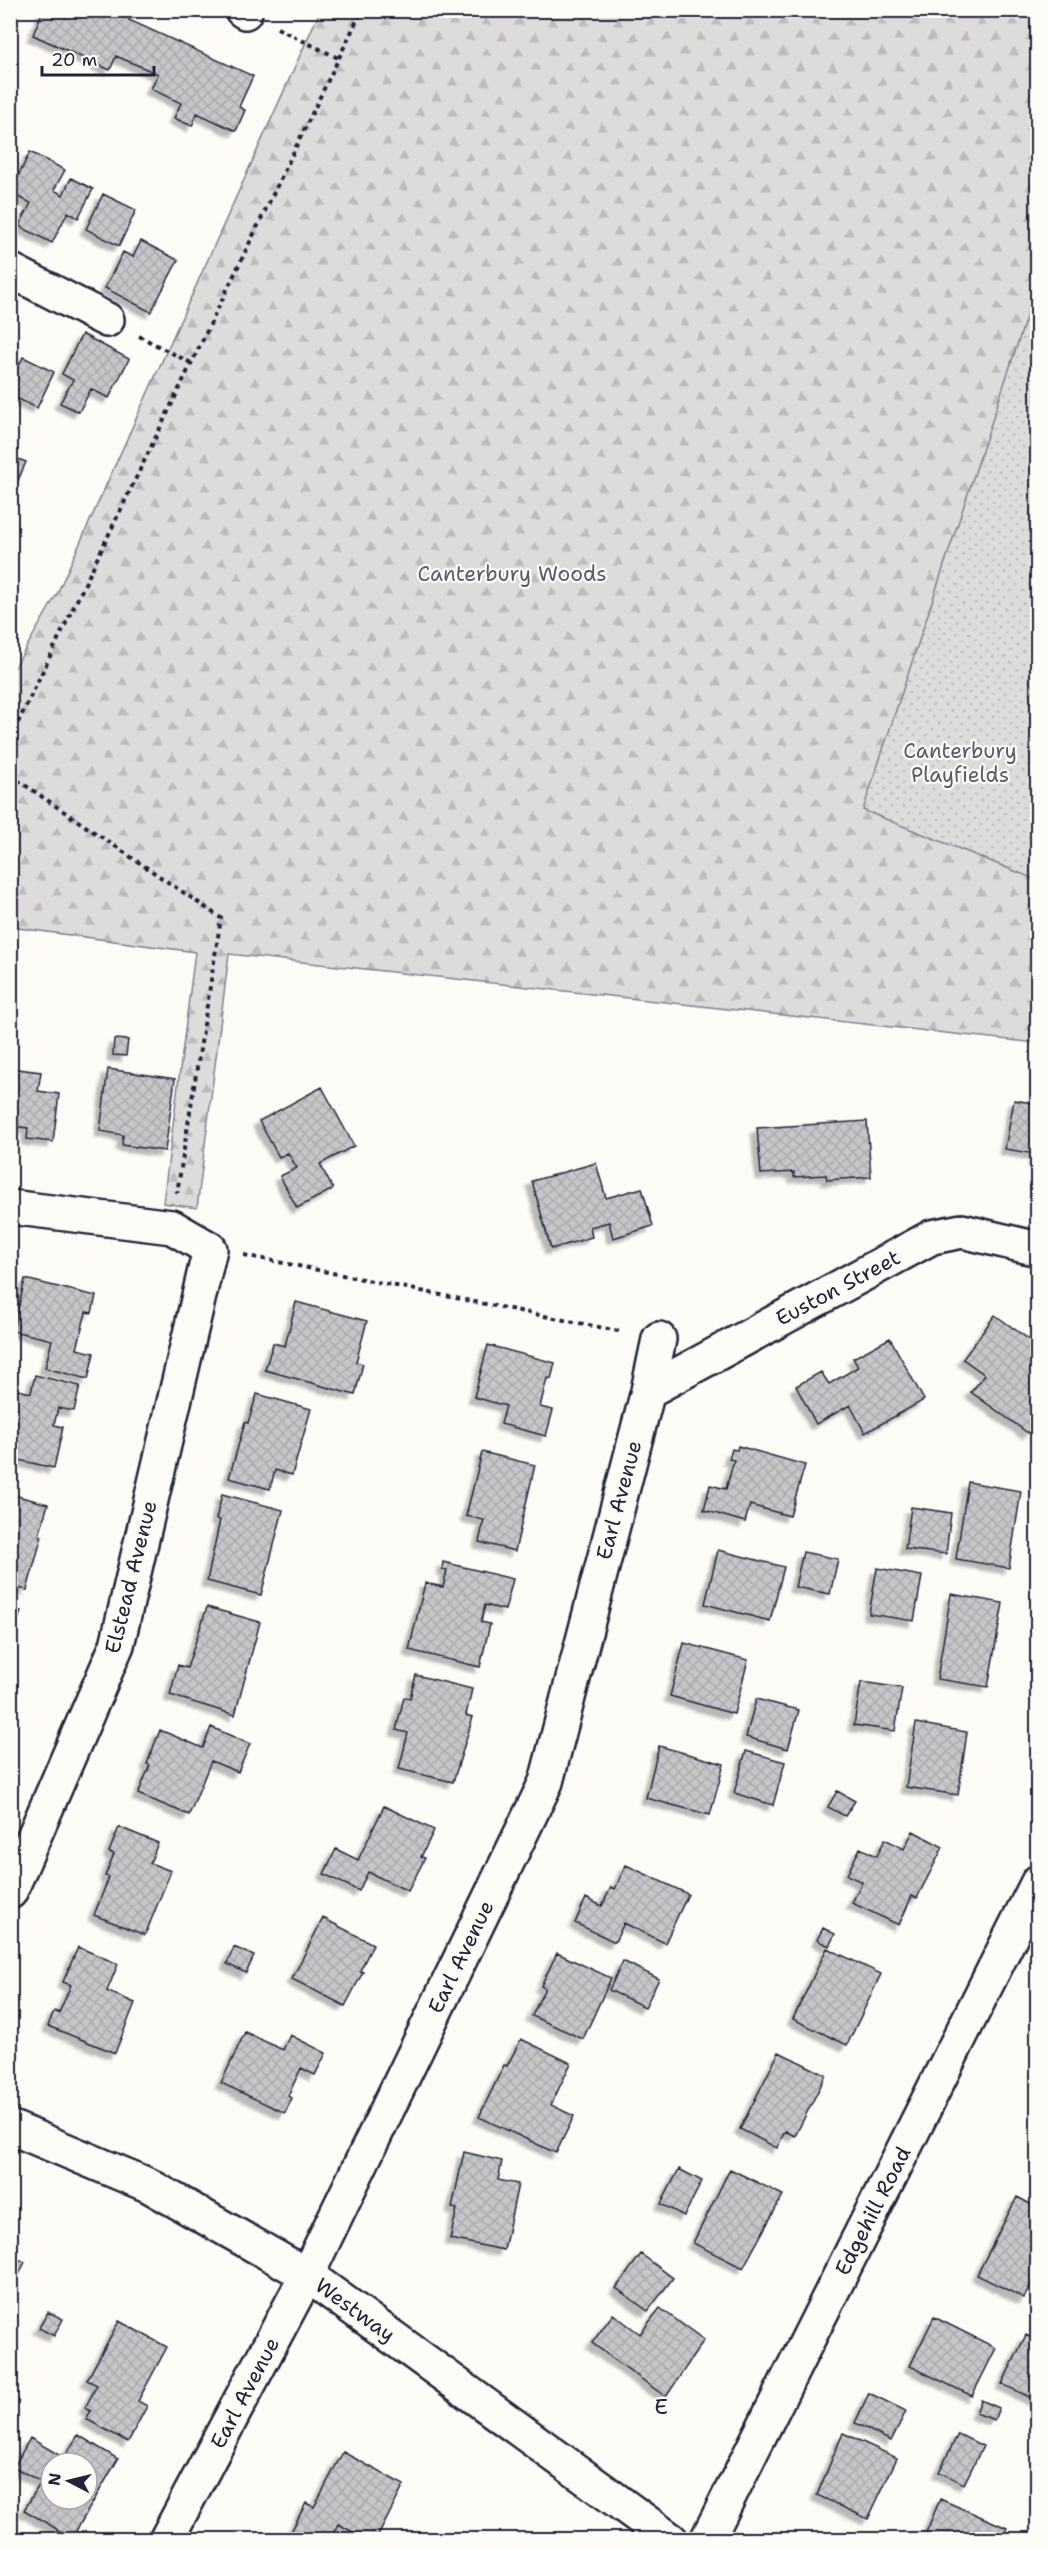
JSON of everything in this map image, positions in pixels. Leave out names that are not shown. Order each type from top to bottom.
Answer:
[{"type":"street","points":[[10,270],[107,320]]},
{"type":"street","points":[[10,1207],[171,1227],[210,1249]]},
{"type":"street","name":"Euston Street","points":[[648,1391],[932,1237],[962,1231],[1038,1249]]},
{"type":"street","name":"Elstead Avenue","points":[[10,1892],[117,1645],[210,1249]]},
{"type":"street","name":"Earl Avenue","points":[[166,2540],[307,2275],[546,1782],[648,1391],[659,1339]]},
{"type":"street","name":"Edgehill Road","points":[[708,2540],[1038,1882]]},
{"type":"street","name":"Westway","points":[[10,2127],[148,2185],[307,2275],[671,2540]]},
{"type":"path","points":[[10,740],[362,10]]},
{"type":"path","points":[[244,11],[338,58]]},
{"type":"path","points":[[107,320],[191,363]]},
{"type":"path","points":[[10,775],[221,918],[171,1227]]},
{"type":"path","points":[[210,1249],[623,1332]]},
{"type":"green space","name":"Canterbury Woods","points":[[320,11],[1037,11],[1037,1043],[229,954],[197,1208],[163,1203],[195,952],[11,927],[11,674],[57,594]]},
{"type":"green space","name":"Canterbury Playfields","points":[[1037,285],[1037,880],[863,810]]},
{"type":"building","points":[[43,10],[123,10],[132,15],[129,20],[253,76],[239,107],[245,110],[236,131],[197,113],[192,126],[174,118],[181,103],[151,89],[158,74],[116,56],[110,70],[33,35]]},
{"type":"building","points":[[10,126],[20,131],[10,148]]},
{"type":"building","points":[[30,152],[65,170],[54,190],[63,195],[71,178],[93,189],[78,218],[68,212],[52,243],[19,226],[31,203],[10,193]]},
{"type":"building","points":[[103,194],[136,210],[119,246],[86,229]]},
{"type":"building","points":[[141,241],[178,260],[151,312],[105,288],[123,252],[133,257]]},
{"type":"building","points":[[82,334],[129,359],[109,398],[91,389],[79,412],[60,403],[73,380],[62,374]]},
{"type":"building","points":[[23,357],[54,372],[37,408],[10,395],[10,383]]},
{"type":"building","points":[[10,456],[26,462],[17,483],[10,480]]},
{"type":"building","points":[[114,1039],[128,1040],[126,1056],[113,1055]]},
{"type":"building","points":[[10,1068],[41,1072],[38,1091],[59,1094],[53,1142],[27,1139],[28,1128],[10,1126]]},
{"type":"building","points":[[108,1069],[175,1079],[165,1151],[122,1145],[123,1135],[100,1131]]},
{"type":"building","points":[[322,1087],[354,1146],[320,1164],[333,1189],[297,1208],[280,1176],[297,1168],[288,1153],[279,1157],[259,1121]]},
{"type":"building","points":[[1014,1100],[1038,1104],[1038,1160],[1034,1160],[1036,1154],[1005,1149]]},
{"type":"building","points":[[867,1121],[871,1177],[827,1180],[826,1175],[794,1177],[794,1172],[761,1174],[757,1128]]},
{"type":"building","points":[[596,1163],[606,1198],[642,1188],[653,1226],[613,1238],[609,1222],[590,1227],[592,1237],[551,1249],[532,1181]]},
{"type":"building","points":[[25,1279],[96,1296],[92,1313],[86,1312],[77,1349],[94,1353],[88,1379],[45,1368],[52,1340],[13,1331]]},
{"type":"building","points":[[296,1302],[367,1321],[356,1362],[363,1364],[355,1395],[265,1370],[273,1343],[285,1346]]},
{"type":"building","points":[[995,1315],[1038,1346],[1038,1420],[1028,1433],[971,1392],[985,1375],[963,1359]]},
{"type":"building","points":[[890,1338],[924,1400],[865,1433],[850,1405],[816,1424],[796,1386],[821,1372],[829,1384],[858,1367],[853,1358]]},
{"type":"building","points":[[488,1345],[555,1363],[551,1379],[547,1378],[540,1407],[553,1410],[546,1436],[501,1424],[506,1406],[474,1397]]},
{"type":"building","points":[[35,1375],[80,1386],[74,1411],[58,1408],[54,1425],[63,1427],[54,1468],[10,1458],[10,1388],[31,1393]]},
{"type":"building","points":[[257,1394],[311,1409],[292,1475],[275,1470],[270,1489],[229,1478],[245,1422],[248,1423]]},
{"type":"building","points":[[738,1446],[805,1465],[790,1516],[750,1505],[745,1522],[704,1510],[710,1485],[726,1489],[734,1460],[729,1459],[732,1449],[737,1450]]},
{"type":"building","points":[[482,1452],[535,1465],[515,1551],[479,1542],[484,1520],[466,1516]]},
{"type":"building","points":[[968,1482],[1021,1491],[1009,1568],[956,1559]]},
{"type":"building","points":[[10,1494],[48,1504],[27,1590],[10,1586]]},
{"type":"building","points":[[222,1494],[283,1510],[261,1595],[207,1581],[220,1520],[216,1519]]},
{"type":"building","points":[[911,1507],[951,1513],[946,1554],[905,1549]]},
{"type":"building","points":[[718,1550],[784,1567],[770,1621],[705,1604]]},
{"type":"building","points":[[803,1552],[838,1559],[830,1594],[795,1587]]},
{"type":"building","points":[[443,1562],[513,1579],[505,1610],[485,1605],[481,1622],[490,1624],[480,1667],[409,1650],[425,1583],[443,1587],[447,1570],[442,1569]]},
{"type":"building","points":[[877,1568],[922,1576],[914,1621],[869,1614]]},
{"type":"building","points":[[951,1594],[1003,1603],[988,1687],[937,1679]]},
{"type":"building","points":[[207,1607],[260,1622],[235,1715],[170,1695],[178,1665],[187,1668]]},
{"type":"building","points":[[10,1608],[21,1611],[10,1647]]},
{"type":"building","points":[[684,1643],[748,1660],[734,1714],[670,1696]]},
{"type":"building","points":[[416,1675],[472,1689],[466,1715],[473,1717],[453,1782],[399,1769],[408,1733],[396,1730],[404,1697],[410,1698]]},
{"type":"building","points":[[861,1682],[902,1688],[895,1731],[854,1725]]},
{"type":"building","points":[[756,1699],[799,1710],[788,1749],[746,1737]]},
{"type":"building","points":[[916,1723],[967,1732],[958,1795],[906,1787]]},
{"type":"building","points":[[211,1727],[250,1744],[238,1772],[211,1761],[189,1815],[138,1794],[150,1765],[147,1764],[160,1730],[203,1748]]},
{"type":"building","points":[[659,1746],[724,1764],[710,1815],[646,1798]]},
{"type":"building","points":[[746,1751],[785,1762],[773,1805],[734,1793]]},
{"type":"building","points":[[837,1791],[855,1801],[845,1816],[828,1807]]},
{"type":"building","points":[[384,1806],[434,1830],[421,1857],[425,1858],[408,1891],[368,1872],[359,1891],[324,1874],[336,1849],[358,1860]]},
{"type":"building","points":[[119,1827],[158,1843],[150,1863],[171,1871],[145,1935],[94,1915],[109,1877],[105,1876],[114,1854],[109,1852]]},
{"type":"building","points":[[913,1831],[943,1847],[917,1898],[912,1896],[899,1925],[852,1903],[862,1882],[847,1875],[860,1848],[877,1856],[885,1839],[904,1849]]},
{"type":"building","points":[[626,1865],[688,1894],[665,1943],[624,1923],[615,1942],[575,1923],[586,1898],[602,1906],[611,1887],[615,1889]]},
{"type":"building","points":[[323,1918],[373,1944],[360,1971],[363,1972],[345,2006],[292,1979]]},
{"type":"building","points":[[823,1928],[835,1934],[829,1946],[817,1940]]},
{"type":"building","points":[[78,1947],[118,1964],[107,1991],[135,2003],[115,2053],[48,2026],[54,2011],[59,2013],[71,1985],[63,1982]]},
{"type":"building","points":[[234,1947],[254,1956],[246,1973],[227,1964]]},
{"type":"building","points":[[827,1948],[881,1974],[847,2045],[793,2019]]},
{"type":"building","points":[[557,1953],[611,1978],[583,2039],[532,2016],[545,1988],[541,1986]]},
{"type":"building","points":[[623,1961],[659,1979],[645,2007],[609,1990]]},
{"type":"building","points":[[245,2032],[283,2050],[290,2035],[326,2053],[315,2075],[301,2068],[288,2096],[292,2098],[285,2113],[221,2083]]},
{"type":"building","points":[[521,2039],[571,2063],[551,2105],[574,2116],[556,2153],[479,2117],[504,2065],[507,2066]]},
{"type":"building","points":[[779,2052],[826,2075],[795,2136],[785,2131],[777,2148],[740,2129]]},
{"type":"building","points":[[464,2152],[502,2161],[498,2180],[518,2184],[504,2250],[450,2239],[457,2209],[452,2208]]},
{"type":"building","points":[[679,2169],[702,2181],[684,2216],[661,2204]]},
{"type":"building","points":[[730,2169],[783,2195],[743,2268],[693,2243]]},
{"type":"building","points":[[1017,2197],[1038,2208],[1038,2271],[1024,2298],[977,2275]]},
{"type":"building","points":[[641,2254],[673,2278],[648,2311],[616,2288]]},
{"type":"building","points":[[10,2256],[25,2262],[10,2293]]},
{"type":"building","points":[[660,2308],[704,2340],[666,2397],[592,2343],[613,2314],[640,2334]]},
{"type":"building","points":[[48,2312],[63,2319],[54,2336],[39,2328]]},
{"type":"building","points":[[934,2317],[996,2348],[972,2396],[910,2366]]},
{"type":"building","points":[[119,2321],[167,2347],[138,2401],[147,2406],[128,2442],[86,2419],[91,2411],[85,2408],[97,2385],[87,2380]]},
{"type":"building","points":[[1026,2335],[1038,2341],[1038,2401],[1002,2384]]},
{"type":"building","points":[[869,2393],[906,2411],[891,2441],[855,2423]]},
{"type":"building","points":[[981,2400],[999,2408],[994,2420],[976,2413]]},
{"type":"building","points":[[843,2433],[897,2458],[868,2519],[817,2495]]},
{"type":"building","points":[[958,2434],[983,2446],[964,2484],[939,2472]]},
{"type":"building","points":[[78,2435],[118,2459],[99,2492],[99,2451],[68,2451]]},
{"type":"building","points":[[30,2438],[52,2451],[39,2451],[39,2481],[14,2467]]},
{"type":"building","points":[[343,2452],[404,2485],[376,2540],[368,2540],[338,2524],[330,2540],[311,2540],[292,2530],[306,2503],[314,2507]]},
{"type":"building","points":[[39,2485],[39,2511],[88,2511],[72,2538],[24,2510]]},
{"type":"building","points":[[940,2499],[1007,2528],[1002,2540],[923,2540]]},
{"type":"district","name":"E","points":[[662,2406]]}]
